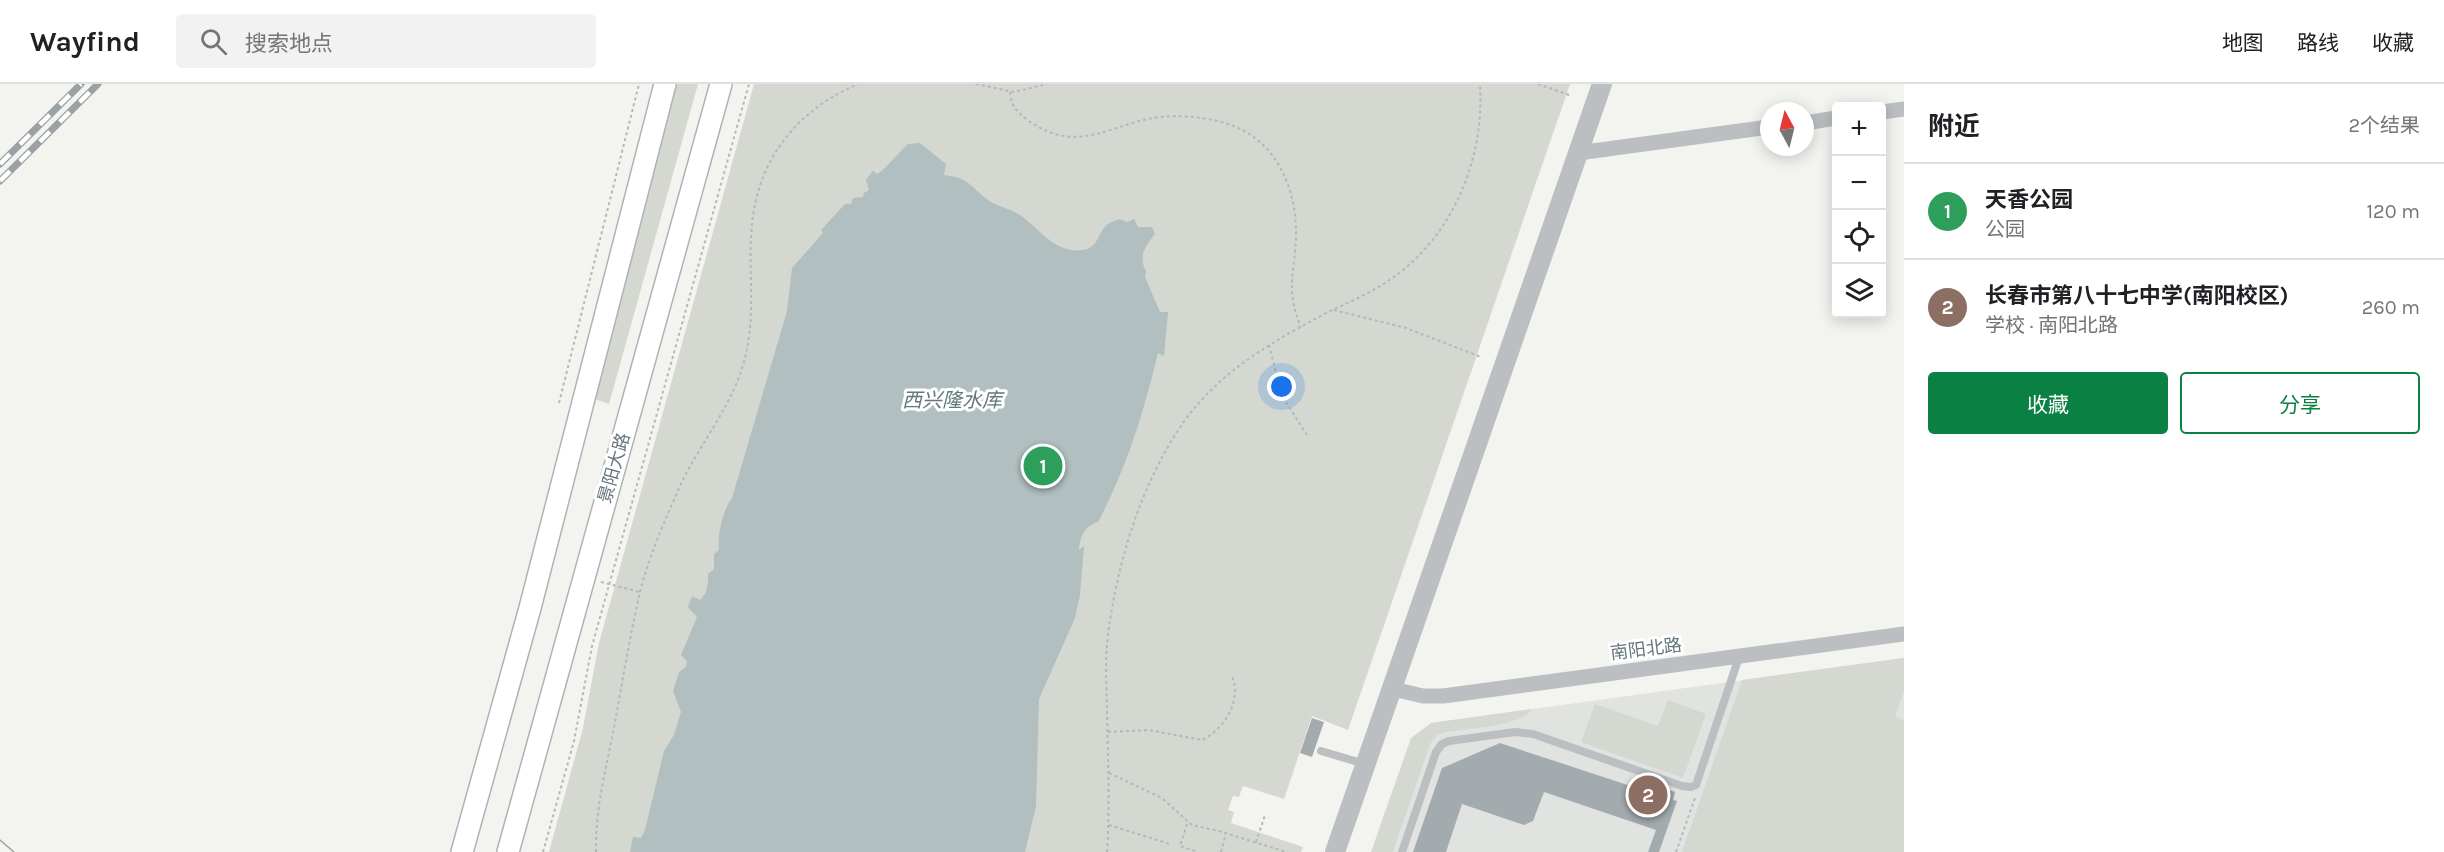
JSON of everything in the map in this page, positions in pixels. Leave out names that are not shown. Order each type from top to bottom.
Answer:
[{"type":"main road","points":[[462,852],[530,608],[665,84]]},
{"type":"main road","name":"景阳大路","points":[[512,847],[584,577],[721,84]]},
{"type":"street","points":[[1335,852],[1602,84]]},
{"type":"street","points":[[1886,111],[1904,109]]},
{"type":"street","points":[[1814,122],[1832,119]]},
{"type":"street","points":[[1578,153],[1760,128]]},
{"type":"street","name":"南阳北路","points":[[1393,689],[1433,697],[1904,634]]},
{"type":"lane","points":[[1402,852],[1436,752],[1442,744],[1449,741],[1515,732],[1533,734],[1682,786],[1696,785],[1739,657]]},
{"type":"lane","points":[[1321,751],[1366,765]]},
{"type":"path","points":[[559,403],[639,84]]},
{"type":"path","points":[[543,852],[574,741],[592,646],[749,84]]},
{"type":"path","points":[[597,852],[600,799],[640,592],[680,486],[724,407],[743,365],[750,321],[750,233],[757,196],[781,145],[800,122],[839,92],[858,84]]},
{"type":"path","points":[[975,84],[1010,92],[1047,84]]},
{"type":"path","points":[[1107,852],[1109,773],[1106,668],[1109,633],[1122,563],[1141,502],[1168,446],[1196,405],[1240,363],[1301,327],[1388,281],[1407,267],[1425,248],[1453,209],[1465,185],[1475,151],[1480,84]]},
{"type":"path","points":[[1538,84],[1572,96]]},
{"type":"path","points":[[1010,92],[1012,105],[1018,113],[1041,129],[1054,134],[1090,136],[1158,117],[1180,116],[1198,117],[1228,124],[1262,144],[1284,172],[1292,196],[1296,234],[1290,293],[1301,327]]},
{"type":"path","points":[[1334,310],[1406,328],[1481,357]]},
{"type":"path","points":[[1269,345],[1282,396],[1307,435]]},
{"type":"path","points":[[584,577],[640,592]]},
{"type":"path","points":[[1108,732],[1149,730],[1202,740],[1216,732],[1232,708],[1236,687],[1232,675]]},
{"type":"path","points":[[1109,773],[1162,798],[1187,823],[1286,852]]},
{"type":"path","points":[[1676,852],[1696,796],[1696,785]]},
{"type":"path","points":[[1256,842],[1265,815]]},
{"type":"path","points":[[1187,823],[1180,846],[1198,852]]},
{"type":"path","points":[[1109,825],[1170,844]]},
{"type":"path","points":[[1221,852],[1226,833]]},
{"type":"shaded area","points":[[676,84],[698,84],[609,404],[595,399]]},
{"type":"shaded area","points":[[754,84],[1570,84],[1348,730],[1312,716],[1284,799],[1243,786],[1239,797],[1233,796],[1228,810],[1234,812],[1231,823],[1303,847],[1301,852],[549,852],[583,728],[599,643]]},
{"type":"shaded area","points":[[1904,658],[1904,852],[1372,852],[1431,723]]},
{"type":"shaded area","points":[[1904,658],[1904,691],[1895,716],[1904,720],[1904,852],[1682,852],[1742,680]]},
{"type":"shaded area","points":[[1668,700],[1706,714],[1683,778],[1581,742],[1595,704],[1658,726]]},
{"type":"shaded area","points":[[1532,709],[1527,715],[1506,723],[1437,735],[1430,744],[1393,852],[1371,852],[1411,738],[1431,723]]},
{"type":"water","name":"西兴隆水库","points":[[920,143],[946,164],[944,175],[966,181],[991,202],[1020,215],[1048,239],[1064,248],[1088,249],[1094,245],[1107,225],[1120,219],[1127,222],[1134,219],[1138,227],[1152,227],[1155,234],[1143,256],[1145,277],[1160,312],[1168,312],[1164,356],[1158,353],[1147,397],[1126,461],[1098,522],[1086,529],[1080,541],[1079,550],[1084,546],[1080,595],[1075,618],[1039,699],[1036,806],[1025,852],[630,852],[633,837],[641,838],[645,830],[664,751],[674,735],[681,712],[673,691],[679,672],[686,667],[687,661],[681,655],[697,617],[688,607],[692,596],[700,600],[705,594],[708,574],[714,569],[714,554],[719,550],[721,523],[732,498],[787,311],[792,268],[823,233],[821,230],[845,204],[851,204],[853,198],[863,197],[864,193],[869,190],[866,180],[873,171],[877,174],[880,172],[908,144]]},
{"type":"building","points":[[1312,718],[1324,722],[1312,757],[1300,753]]},
{"type":"building","points":[[1500,743],[1652,793],[1655,785],[1675,792],[1673,800],[1677,801],[1659,852],[1648,852],[1656,830],[1544,792],[1533,821],[1524,825],[1462,804],[1446,852],[1413,852],[1442,768]]},
{"type":"tram line","points":[[0,840],[14,852]]},
{"type":"railway","points":[[0,164],[81,84]]},
{"type":"railway","points":[[0,181],[98,84]]},
{"type":"place","name":"天香公园","points":[[1043,466]]},
{"type":"place","name":"长春市第八十七中学(南阳校区)","points":[[1648,795]]}]
